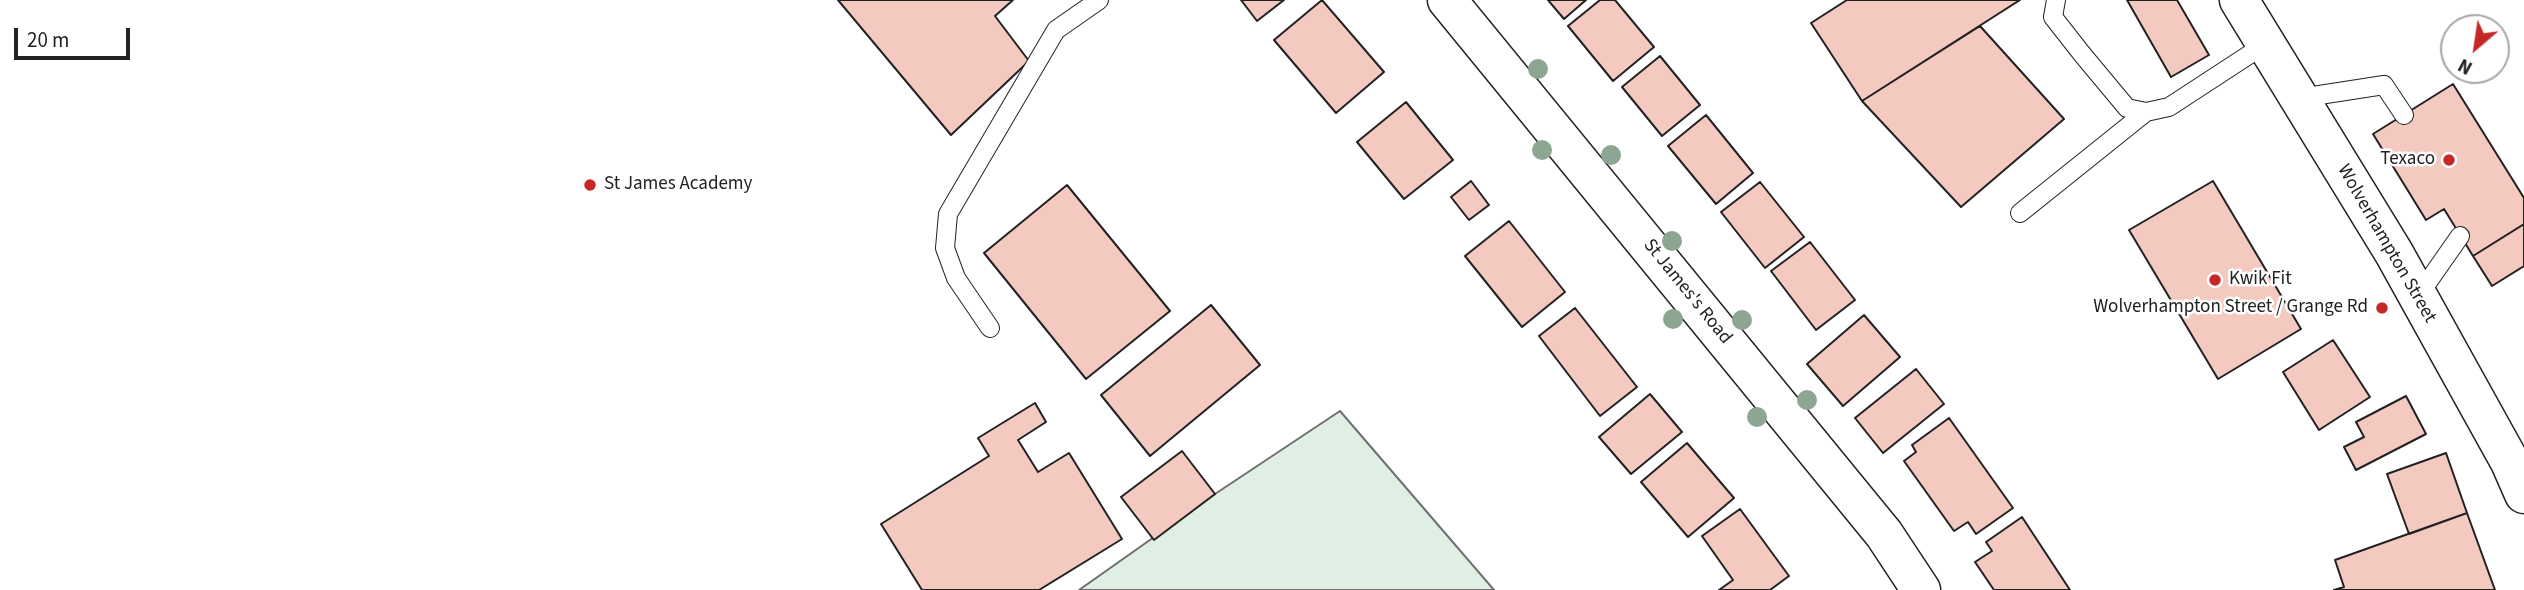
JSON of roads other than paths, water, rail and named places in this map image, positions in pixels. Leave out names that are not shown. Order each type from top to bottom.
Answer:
[{"type":"street","name":"St James's Road","points":[[1447,0],[1884,534],[1921,590]]},
{"type":"street","name":"Wolverhampton Street","points":[[2239,0],[2418,297],[2510,462],[2524,494]]},
{"type":"lane","points":[[990,328],[956,278],[945,247],[948,214],[954,199],[1055,30],[1099,0]]},
{"type":"lane","points":[[2056,0],[2053,17],[2126,108],[2146,112],[2169,107],[2267,43]]},
{"type":"lane","points":[[2300,98],[2384,85],[2404,115]]},
{"type":"lane","points":[[2020,213],[2146,112]]},
{"type":"lane","points":[[2418,297],[2460,236]]},
{"type":"place","name":"Texaco","points":[[2449,160]]},
{"type":"place","name":"St James Academy","points":[[590,185]]},
{"type":"place","name":"Kwik Fit","points":[[2215,280]]},
{"type":"place","name":"Wolverhampton Street / Grange Rd","points":[[2382,308]]}]
